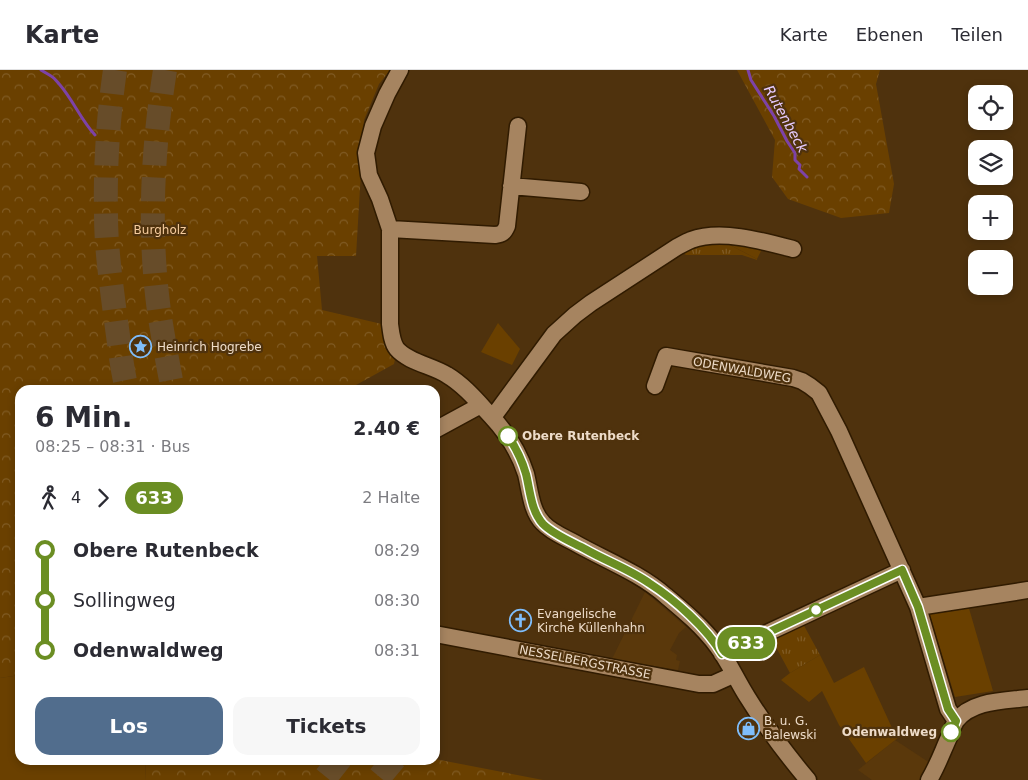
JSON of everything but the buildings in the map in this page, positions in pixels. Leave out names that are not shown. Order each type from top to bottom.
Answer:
[{"type":"street","points":[[400,70],[373,126],[366,153],[369,175],[380,199],[390,229],[390,324],[395,347],[401,353],[450,376],[493,418],[508,436],[519,454],[536,512],[544,524],[599,557],[636,575],[656,588],[692,618],[717,646],[733,675],[765,724],[808,780]]},
{"type":"street","points":[[390,229],[501,234],[507,226],[518,126]]},
{"type":"street","points":[[511,186],[581,192]]},
{"type":"street","points":[[493,418],[554,334],[591,303],[677,247],[690,240],[723,236],[746,238],[793,249]]},
{"type":"street","name":"ODENWALDWEG","points":[[655,386],[666,356],[802,381],[820,394],[832,416],[918,607],[948,709],[956,721]]},
{"type":"street","points":[[440,427],[481,406]]},
{"type":"street","points":[[722,654],[902,570]]},
{"type":"street","points":[[918,607],[1028,590]]},
{"type":"street","name":"NESSELBERGSTRASSE","points":[[440,635],[699,684],[713,684],[733,675]]},
{"type":"street","points":[[929,780],[936,769],[956,721],[964,713],[975,707],[991,703],[1028,698]]},
{"type":"shaded area","points":[[645,592],[686,627],[679,633],[670,650],[677,655],[676,660],[680,661],[678,670],[612,659]]},
{"type":"shaded area","points":[[895,740],[930,763],[919,780],[872,780],[858,770]]},
{"type":"green space","name":"Burgholz","points":[[0,70],[390,70],[379,84],[364,120],[356,256],[317,256],[322,310],[386,325],[386,347],[395,359],[394,364],[356,385],[15,385],[15,676],[0,678]]},
{"type":"green space","points":[[737,70],[880,70],[876,84],[894,184],[889,213],[841,218],[788,199],[772,177],[775,140]]},
{"type":"green space","points":[[736,239],[763,247],[757,259],[732,246]]},
{"type":"green space","points":[[724,242],[757,260],[742,255],[686,255],[681,251],[688,244]]},
{"type":"green space","points":[[498,323],[520,349],[512,365],[481,352]]},
{"type":"green space","points":[[968,605],[993,691],[955,697],[929,612]]},
{"type":"green space","points":[[802,622],[820,655],[790,673],[770,636]]},
{"type":"green space","points":[[820,655],[834,683],[864,667],[893,730],[899,737],[866,763],[839,725],[822,691],[809,702],[781,680]]},
{"type":"green space","points":[[15,676],[15,765],[145,765],[146,780],[0,780],[0,678]]},
{"type":"green space","points":[[440,760],[543,780],[146,780],[145,765],[440,765]]},
{"type":"waterway","points":[[41,70],[54,78],[60,85],[95,135]]},
{"type":"waterway","name":"Rutenbeck","points":[[748,70],[751,80],[795,153],[795,160],[800,165],[799,169],[807,177]]},
{"type":"tunnel","points":[[115,70],[110,106],[106,179],[106,227],[115,314],[126,385]]},
{"type":"tunnel","points":[[165,70],[157,132],[153,225],[156,287],[172,385]]},
{"type":"tunnel","points":[[330,765],[349,780]]},
{"type":"tunnel","points":[[384,765],[402,780]]},
{"type":"bus line","name":"633","points":[[508,436],[519,454],[540,520],[567,539],[649,582],[692,618],[722,654],[902,570],[918,607],[948,709],[956,721],[951,732]]},
{"type":"place","name":"Heinrich Hogrebe","points":[[141,347]]},
{"type":"place","name":"Obere Rutenbeck","points":[[508,436]]},
{"type":"place","name":"Evangelische Kirche Küllenhahn","points":[[521,621]]},
{"type":"place","name":"B. u. G. Balewski","points":[[748,728]]},
{"type":"place","name":"Odenwaldweg","points":[[951,732]]}]
